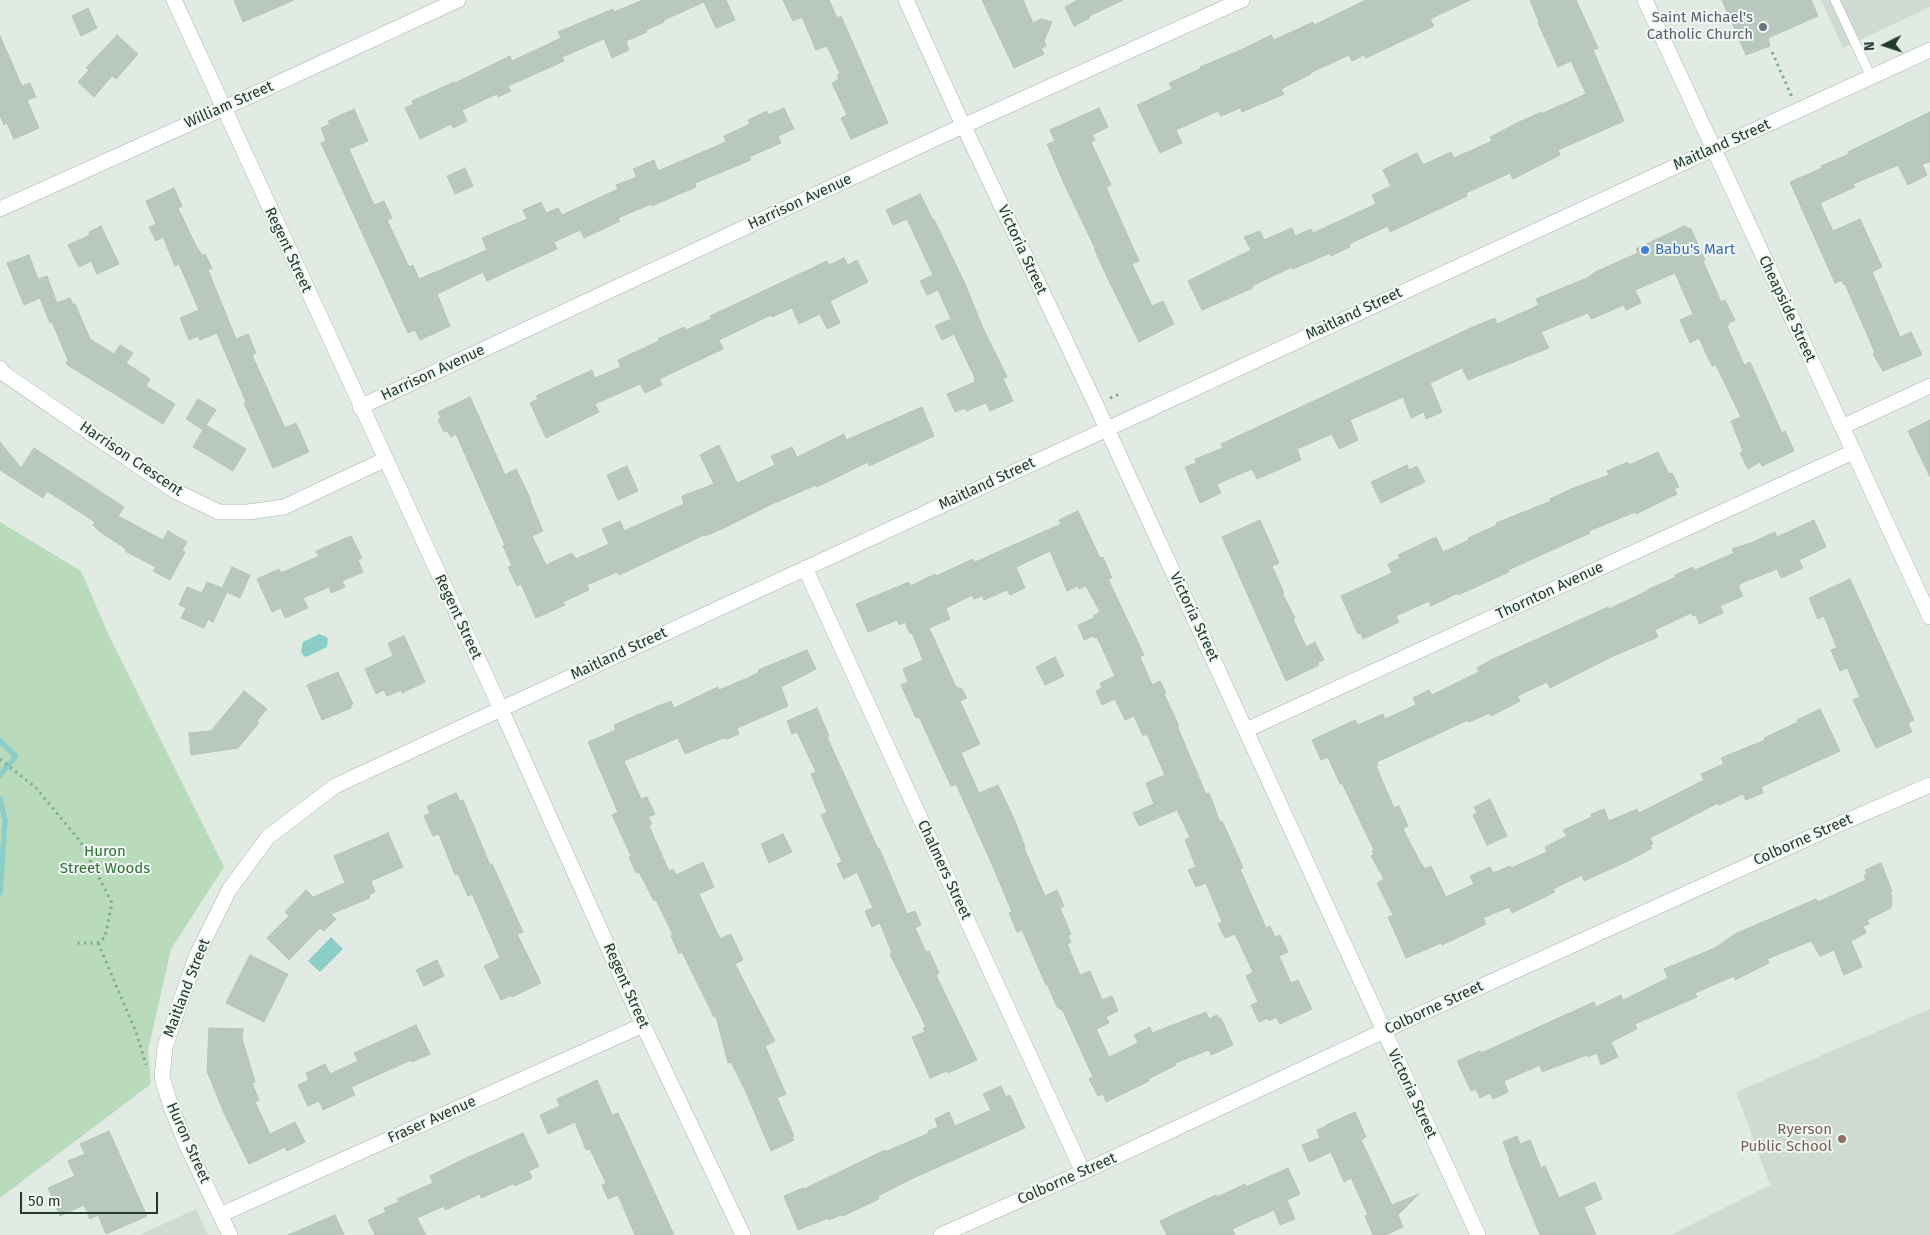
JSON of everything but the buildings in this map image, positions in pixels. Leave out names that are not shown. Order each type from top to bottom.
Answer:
[{"type":"street","name":"Regent Street","points":[[174,0],[360,407],[386,459],[501,709],[643,1024],[743,1235]]},
{"type":"street","name":"William Street","points":[[0,209],[458,0]]},
{"type":"street","name":"Victoria Street","points":[[906,0],[1246,730],[1478,1235]]},
{"type":"street","name":"Harrison Avenue","points":[[360,407],[964,126],[1242,0]]},
{"type":"street","name":"Cheapside Street","points":[[1645,0],[1930,617]]},
{"type":"street","name":"Maitland Street","points":[[165,1047],[196,957],[230,890],[268,837],[335,786],[1930,50]]},
{"type":"street","name":"Harrison Crescent","points":[[0,368],[3,372],[175,491],[219,512],[248,512],[284,507],[386,459]]},
{"type":"street","points":[[1842,427],[1930,386]]},
{"type":"street","name":"Thornton Avenue","points":[[1246,730],[1853,452]]},
{"type":"street","name":"Chalmers Street","points":[[805,568],[1083,1172]]},
{"type":"street","name":"Colborne Street","points":[[940,1235],[1083,1172],[1383,1031],[1835,826],[1930,785]]},
{"type":"street","name":"Fraser Avenue","points":[[220,1215],[643,1024]]},
{"type":"street","name":"Huron Street","points":[[165,1047],[162,1078],[171,1107],[230,1235]]},
{"type":"lane","points":[[1835,0],[1871,77]]},
{"type":"path","points":[[1772,52],[1798,111]]},
{"type":"path","points":[[1107,400],[1120,394]]},
{"type":"path","points":[[0,759],[36,788],[80,841],[112,903],[105,937],[98,943],[76,942]]},
{"type":"path","points":[[98,943],[136,1032],[146,1066]]},
{"type":"shaded area","points":[[1821,0],[1930,0],[1930,7],[1843,48]]},
{"type":"shaded area","name":"Ryerson Public School","points":[[1930,1009],[1930,1235],[1671,1235],[1770,1185],[1736,1092]]},
{"type":"shaded area","points":[[196,1209],[208,1235],[139,1235]]},
{"type":"green space","name":"Huron Street Woods","points":[[0,522],[81,571],[111,640],[224,867],[171,949],[148,1051],[151,1084],[0,1198]]},
{"type":"water","points":[[319,634],[328,639],[327,647],[306,657],[301,652],[303,642]]},
{"type":"water","points":[[331,937],[343,949],[320,972],[308,961]]},
{"type":"waterway","points":[[0,741],[16,756],[0,775]]},
{"type":"waterway","points":[[0,799],[5,820],[0,893]]},
{"type":"place","name":"Saint Michael's Catholic Church","points":[[1763,27]]},
{"type":"place","name":"Babu's Mart","points":[[1645,250]]},
{"type":"place","name":"Ryerson Public School","points":[[1842,1139]]}]
